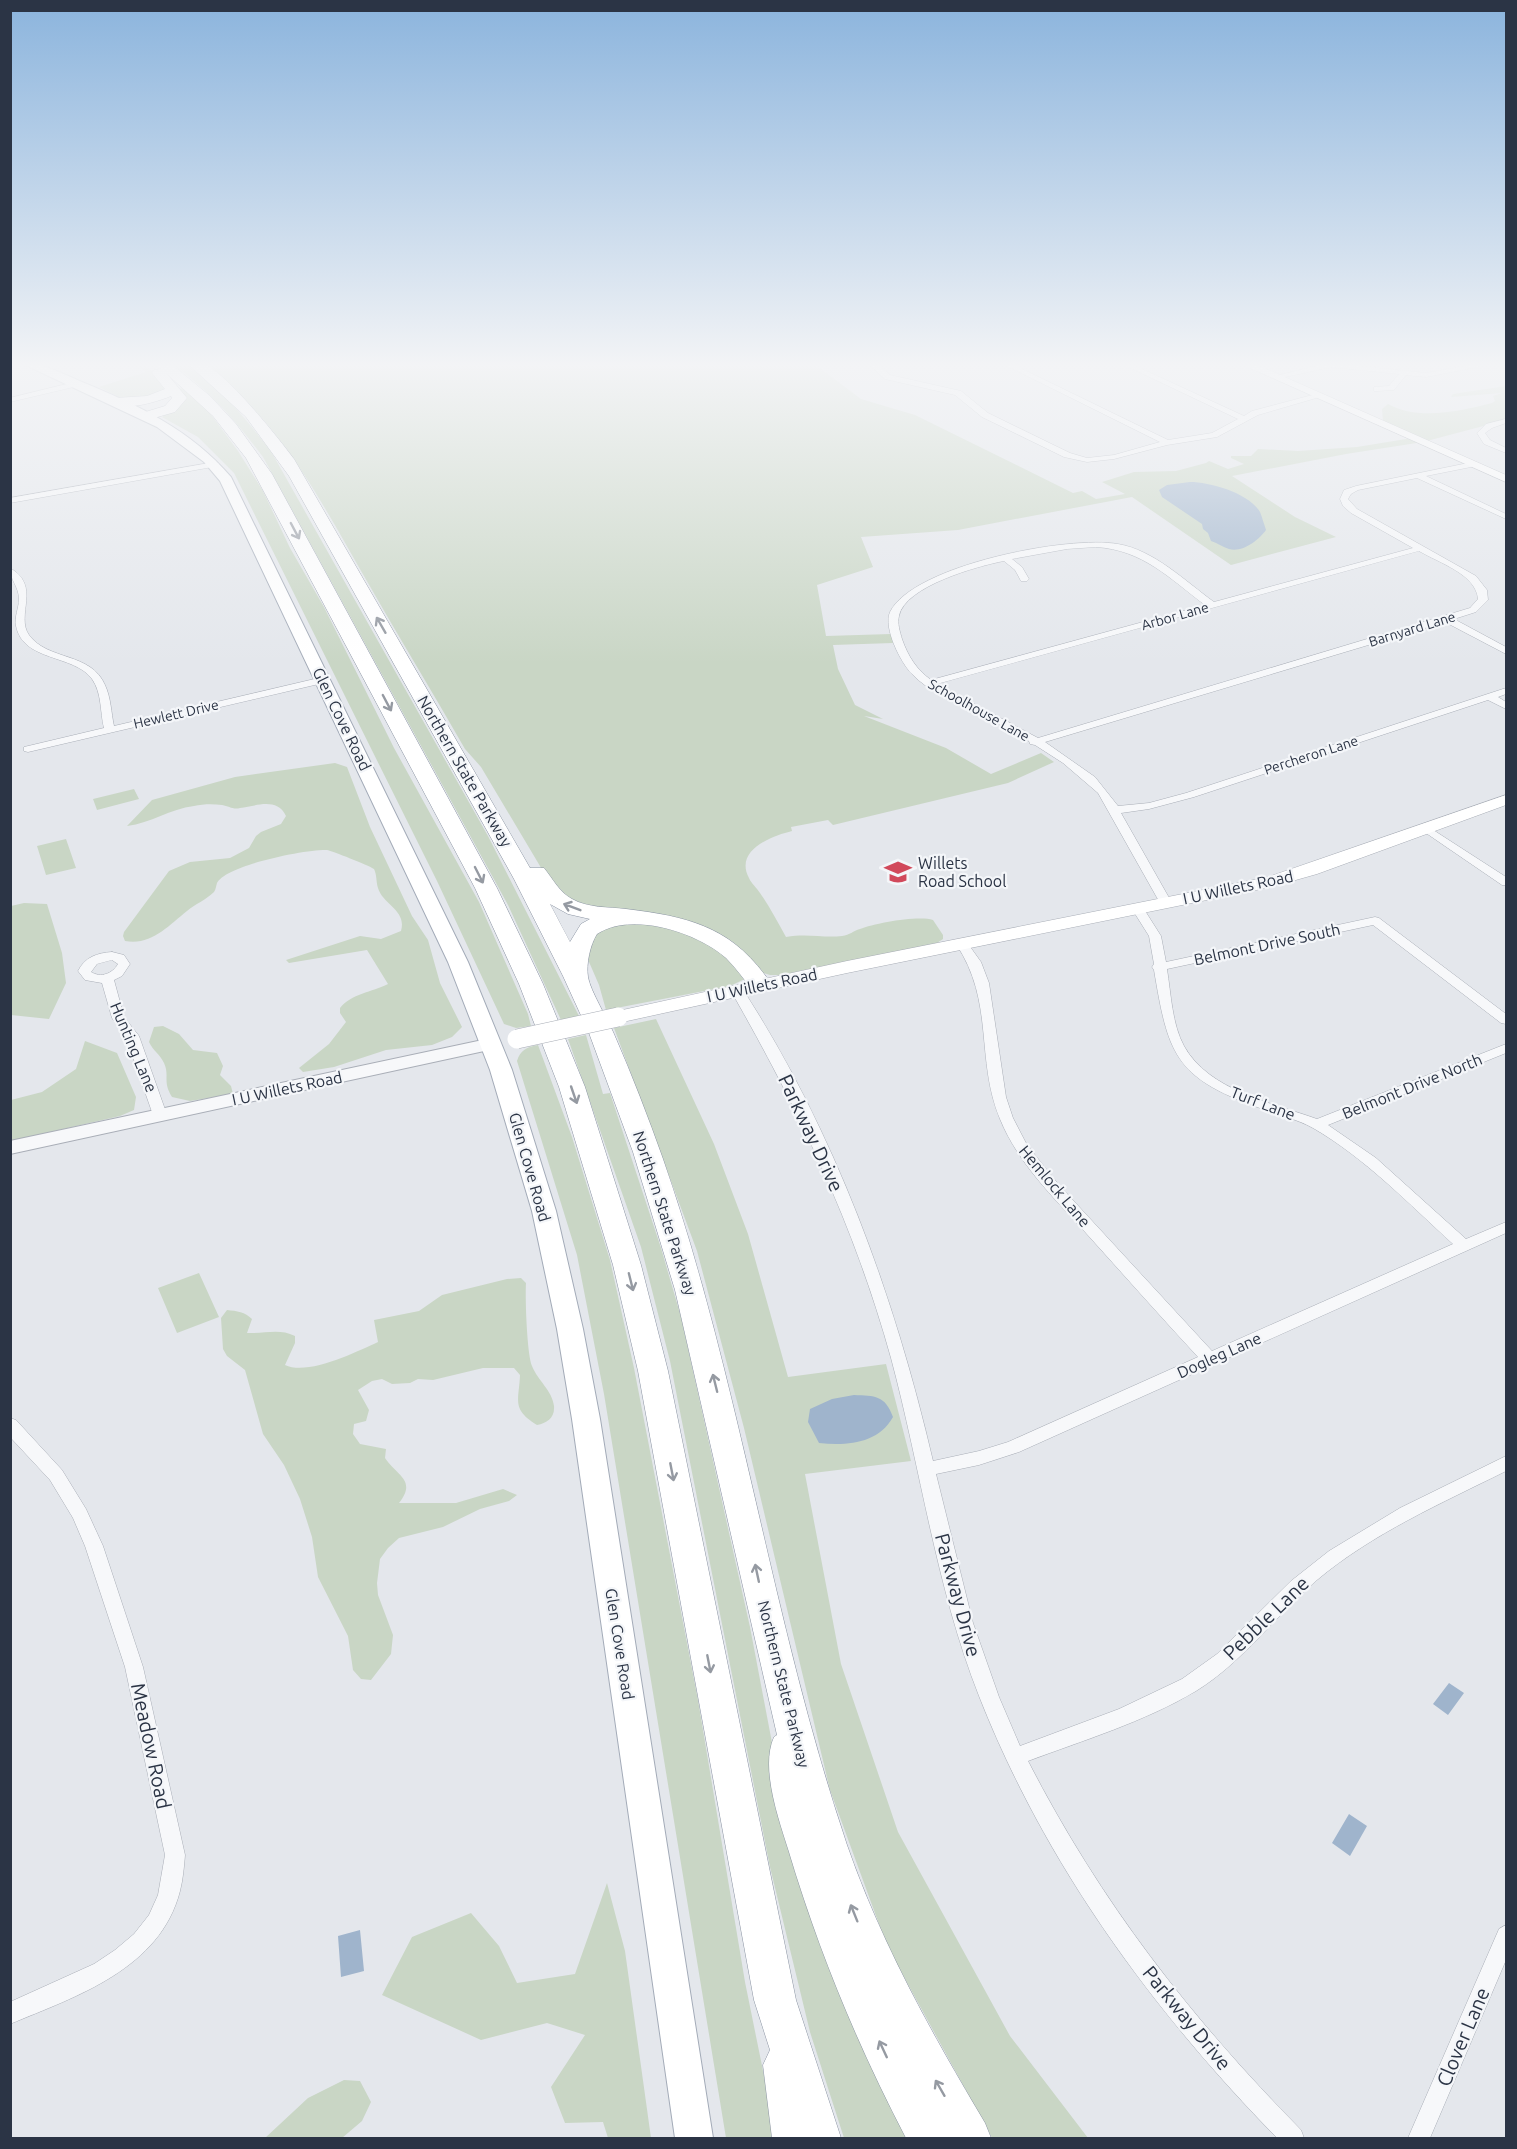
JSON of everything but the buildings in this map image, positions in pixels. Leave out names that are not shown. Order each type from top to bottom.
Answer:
[{"type":"highway","name":"Northern State Parkway","points":[[257,463],[486,888],[531,984],[572,1087],[627,1265],[653,1371],[775,2000],[820,2139]]},
{"type":"highway","name":"Northern State Parkway","points":[[288,463],[504,840],[576,978],[599,1031],[644,1146],[690,1289],[723,1415],[779,1671],[819,1816],[844,1890],[889,1992],[914,2042],[970,2139]]},
{"type":"highway","points":[[504,840],[563,904],[584,911],[674,923],[708,935],[738,954],[760,985]]},
{"type":"highway","points":[[576,978],[579,946],[584,933],[604,921],[630,916]]},
{"type":"highway","points":[[779,1671],[793,1803],[815,1881],[860,2000],[900,2085],[929,2139]]},
{"type":"highway","points":[[775,2000],[794,2139]]},
{"type":"main road","name":"Glen Cove Road","points":[[214,464],[233,491],[455,955],[504,1042],[516,1116],[544,1211],[578,1373],[694,2139]]},
{"type":"main road","points":[[1473,464],[1506,479]]},
{"type":"main road","name":"I U Willets Road","points":[[504,1042],[760,985],[1291,876],[1506,800]]},
{"type":"street","points":[[10,501],[214,464]]},
{"type":"street","name":"Barnyard Lane","points":[[1034,742],[1473,610],[1483,600],[1484,594],[1473,578],[1354,512],[1344,499],[1347,492],[1356,488],[1473,464]]},
{"type":"street","points":[[1417,476],[1506,517]]},
{"type":"street","name":"Schoolhouse Lane","points":[[1166,903],[1104,793],[1088,777],[1034,742],[980,710],[928,684],[902,652],[893,618],[900,602],[912,590],[934,579],[981,564],[1081,543],[1124,548],[1144,557],[1212,606]]},
{"type":"street","name":"Arbor Lane","points":[[928,684],[1421,548]]},
{"type":"street","points":[[1006,558],[1019,569],[1024,579]]},
{"type":"street","points":[[10,571],[24,591],[20,621],[23,634],[30,643],[41,650],[78,664],[94,674],[102,689],[110,730]]},
{"type":"street","points":[[1447,619],[1506,651]]},
{"type":"street","name":"Hewlett Drive","points":[[28,749],[323,680]]},
{"type":"street","name":"Percheron Lane","points":[[1114,810],[1158,804],[1190,795],[1506,691]]},
{"type":"street","points":[[1490,697],[1506,706]]},
{"type":"street","points":[[1426,829],[1506,882]]},
{"type":"street","name":"Turf Lane","points":[[1138,909],[1155,936],[1158,967],[1170,1025],[1178,1047],[1193,1067],[1214,1083],[1234,1094],[1317,1124],[1371,1162],[1465,1245]]},
{"type":"street","name":"Belmont Drive South","points":[[1158,967],[1376,921],[1506,1020]]},
{"type":"street","name":"Hemlock Lane","points":[[962,944],[969,952],[983,979],[998,1095],[1015,1137],[1040,1172],[1209,1359]]},
{"type":"street","name":"Hunting Lane","points":[[107,978],[118,1018],[132,1036],[160,1115]]},
{"type":"street","name":"Parkway Drive","points":[[737,991],[783,1071],[841,1197],[885,1318],[908,1394],[951,1579],[968,1640],[990,1699],[1031,1788],[1066,1851],[1110,1920],[1162,1992],[1263,2110],[1293,2139]]},
{"type":"street","name":"I U Willets Road","points":[[10,1148],[504,1042]]},
{"type":"street","name":"Belmont Drive North","points":[[1317,1124],[1506,1048]]},
{"type":"street","name":"Dogleg Lane","points":[[926,1469],[979,1458],[1013,1447],[1506,1227]]},
{"type":"street","name":"Meadow Road","points":[[10,1425],[56,1475],[80,1514],[94,1545],[134,1666],[175,1855],[173,1882],[167,1901],[158,1920],[139,1944],[117,1962],[99,1972],[10,2013]]},
{"type":"street","name":"Pebble Lane","points":[[1017,1756],[1142,1709],[1190,1684],[1236,1651],[1311,1575],[1351,1544],[1506,1463]]},
{"type":"street","name":"Clover Lane","points":[[1419,2139],[1506,1936]]},
{"type":"green space","points":[[224,463],[246,463],[263,491],[290,548],[324,607],[394,748],[479,902],[528,1014],[531,1026],[516,1028],[504,1024],[437,881],[234,473]]},
{"type":"green space","points":[[266,463],[278,463],[488,836],[579,1016],[561,1020],[508,905]]},
{"type":"green space","points":[[1013,463],[1073,493],[1082,491],[1096,499],[1125,494],[1102,482],[1134,472],[1176,471],[1205,463],[1214,463],[1228,469],[1242,463],[1298,463],[1232,476],[1295,517],[1336,537],[1231,565],[1132,497],[958,530],[861,537],[873,567],[817,585],[826,636],[891,634],[893,643],[833,645],[838,669],[855,705],[883,719],[864,716],[946,748],[991,774],[1041,753],[1054,762],[1008,783],[833,825],[828,820],[791,827],[792,831],[757,846],[747,860],[746,868],[750,880],[786,937],[842,936],[876,924],[918,918],[933,920],[943,935],[943,939],[937,943],[781,975],[770,975],[760,972],[733,942],[686,922],[586,907],[556,893],[481,767],[465,749],[297,464]]},
{"type":"green space","points":[[335,763],[347,767],[370,827],[412,916],[428,940],[440,983],[462,1027],[452,1037],[432,1045],[386,1050],[334,1067],[303,1072],[299,1068],[329,1044],[346,1022],[340,1013],[340,1008],[356,996],[388,984],[367,950],[289,963],[286,960],[360,936],[381,939],[401,931],[401,918],[381,894],[374,869],[327,850],[286,855],[250,864],[223,876],[211,895],[159,934],[143,941],[125,941],[124,932],[169,871],[190,862],[230,858],[249,848],[261,832],[281,824],[286,816],[277,806],[266,804],[235,809],[222,805],[204,805],[177,810],[127,826],[152,800],[235,777]]},
{"type":"green space","points":[[134,789],[139,799],[97,810],[93,799]]},
{"type":"green space","points":[[66,839],[76,868],[46,875],[37,846]]},
{"type":"green space","points":[[24,903],[47,904],[62,953],[66,983],[49,1019],[11,1015],[11,906]]},
{"type":"green space","points":[[623,921],[670,926],[716,945],[747,978],[730,986],[606,1010],[599,985],[586,955],[597,930]]},
{"type":"green space","points":[[656,1019],[714,1144],[748,1234],[788,1377],[886,1364],[911,1461],[805,1474],[841,1664],[898,1832],[1010,2036],[1088,2138],[992,2138],[887,1946],[830,1790],[744,1428],[697,1251],[614,1028]]},
{"type":"green space","points":[[163,1026],[179,1034],[193,1050],[217,1053],[223,1066],[220,1075],[231,1086],[233,1094],[190,1101],[172,1097],[167,1087],[164,1063],[149,1042],[154,1027]]},
{"type":"green space","points":[[586,1035],[603,1094],[610,1093],[681,1317],[750,1627],[773,1748],[861,2040],[909,2138],[844,2138],[810,2032],[770,1867],[670,1361],[641,1247],[568,1039]]},
{"type":"green space","points":[[85,1041],[117,1053],[136,1097],[134,1110],[120,1116],[11,1141],[11,1100],[42,1092],[76,1069]]},
{"type":"green space","points":[[538,1045],[572,1137],[610,1260],[634,1368],[698,1700],[745,1982],[772,2115],[779,2138],[726,2138],[604,1394],[577,1255],[517,1061],[524,1050]]},
{"type":"green space","points":[[199,1273],[219,1317],[177,1333],[158,1288]]},
{"type":"green space","points":[[521,1278],[526,1283],[530,1360],[553,1400],[553,1414],[547,1421],[537,1425],[523,1414],[518,1404],[520,1375],[514,1368],[483,1368],[433,1380],[418,1379],[410,1383],[392,1384],[382,1379],[372,1381],[358,1390],[369,1410],[366,1421],[354,1424],[353,1434],[360,1444],[386,1449],[385,1458],[406,1483],[404,1495],[399,1503],[456,1503],[503,1489],[517,1495],[509,1501],[480,1509],[443,1527],[399,1538],[388,1548],[380,1559],[377,1583],[378,1595],[393,1635],[391,1654],[371,1680],[361,1679],[353,1670],[348,1636],[318,1577],[312,1537],[300,1499],[284,1465],[263,1434],[245,1370],[227,1356],[223,1349],[221,1318],[227,1310],[237,1311],[252,1319],[247,1333],[277,1332],[295,1336],[295,1343],[285,1365],[295,1368],[306,1367],[332,1361],[378,1342],[374,1320],[419,1311],[442,1295],[507,1279]]},
{"type":"green space","points":[[607,1883],[625,1951],[651,2138],[608,2138],[603,2122],[565,2123],[551,2087],[585,2035],[547,2023],[481,2040],[382,1995],[412,1937],[471,1913],[499,1946],[517,1983],[575,1974]]},
{"type":"green space","points":[[344,2080],[360,2081],[371,2102],[362,2121],[342,2138],[265,2138],[308,2098]]},
{"type":"water","points":[[1190,482],[1218,486],[1247,499],[1260,512],[1266,530],[1255,541],[1234,550],[1211,541],[1202,524],[1162,497],[1159,490],[1167,485]]},
{"type":"water","points":[[854,1395],[878,1398],[883,1401],[893,1417],[887,1426],[879,1433],[861,1441],[840,1444],[819,1443],[808,1422],[810,1409],[832,1399]]},
{"type":"water","points":[[1449,1683],[1464,1693],[1448,1715],[1433,1704]]},
{"type":"water","points":[[1349,1814],[1367,1826],[1350,1856],[1332,1843]]},
{"type":"water","points":[[360,1930],[364,1971],[341,1977],[338,1936]]},
{"type":"place","name":"Willets Road School","points":[[898,872]]}]
